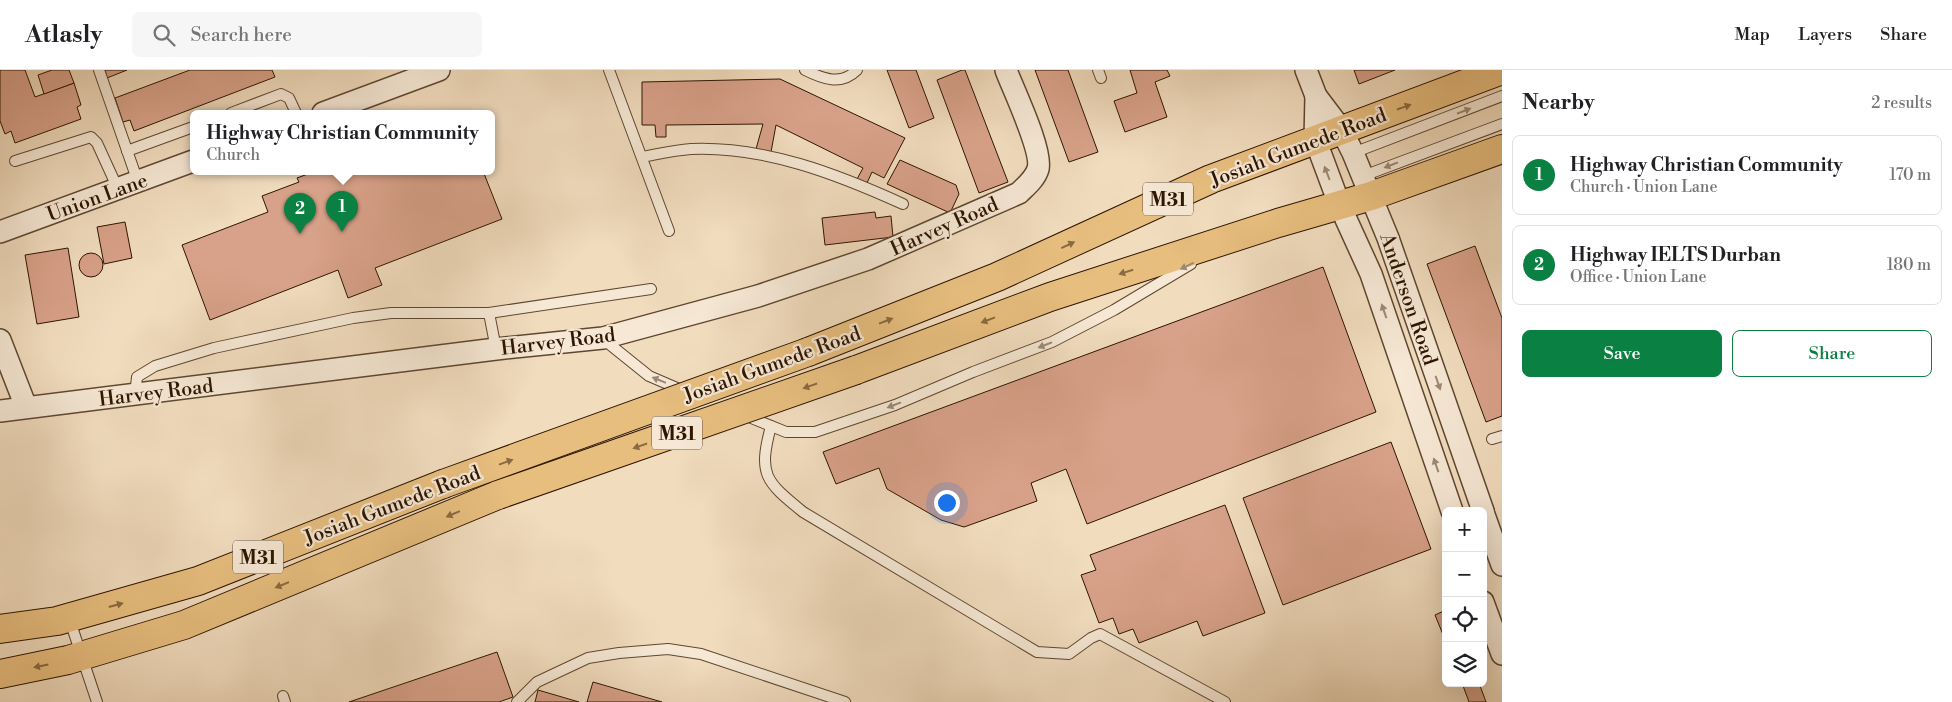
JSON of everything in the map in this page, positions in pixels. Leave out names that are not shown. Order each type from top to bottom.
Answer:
[{"type":"main road","name":"Josiah Gumede Road","points":[[0,629],[14,629],[68,618],[198,581],[443,484],[808,352],[997,277],[1211,179],[1502,70]]},
{"type":"main road","name":"Josiah Gumede Road","points":[[0,674],[82,656],[184,625],[498,495],[856,370],[1050,297],[1278,223],[1340,206],[1367,186],[1502,149]]},
{"type":"street","points":[[330,110],[408,75],[439,70]]},
{"type":"street","name":"Harvey Road","points":[[0,411],[496,349],[603,338],[758,296],[868,259],[1019,193],[1034,177],[1039,167],[1036,147],[1006,70]]},
{"type":"street","name":"Anderson Road","points":[[1306,70],[1316,96],[1341,129],[1353,153],[1388,238],[1482,507]]},
{"type":"street","name":"Anderson Road","points":[[1316,96],[1315,139],[1340,206],[1371,274],[1451,507]]},
{"type":"street","name":"Union Lane","points":[[0,232],[190,162]]},
{"type":"street","points":[[0,340],[26,407]]},
{"type":"street","name":"Anderson Road","points":[[1487,526],[1497,564]]},
{"type":"street","points":[[1487,613],[1502,654]]},
{"type":"lane","points":[[99,70],[138,182]]},
{"type":"lane","points":[[806,70],[822,78],[842,80],[851,76],[857,70]]},
{"type":"lane","points":[[613,71],[669,231]]},
{"type":"lane","points":[[239,110],[281,94],[289,98],[295,110]]},
{"type":"lane","points":[[1353,153],[1502,96]]},
{"type":"lane","points":[[1367,186],[1502,124]]},
{"type":"lane","points":[[127,151],[190,128]]},
{"type":"lane","points":[[15,161],[91,137],[97,143],[118,189]]},
{"type":"lane","points":[[642,157],[689,149],[713,149],[759,155],[826,172],[903,204]]},
{"type":"lane","points":[[603,338],[649,376],[786,432],[815,432],[895,405],[973,372],[1052,342],[1114,310],[1181,268],[1278,223]]},
{"type":"lane","points":[[135,395],[136,380],[143,372],[156,366],[214,348],[353,318],[391,313],[489,313],[651,289]]},
{"type":"lane","points":[[489,313],[496,349]]},
{"type":"lane","points":[[771,426],[764,452],[765,470],[770,482],[802,512],[1037,652],[1070,654],[1091,638],[1100,634],[1224,702]]},
{"type":"lane","points":[[68,618],[97,702]]},
{"type":"lane","points":[[517,702],[537,682],[588,658],[619,653],[668,649],[701,654],[845,702]]},
{"type":"building","points":[[0,70],[25,70],[35,97],[74,83],[81,105],[77,107],[81,119],[15,143],[11,131],[5,134],[0,121]]},
{"type":"building","points":[[52,70],[69,70],[74,83],[44,94],[38,75]]},
{"type":"building","points":[[105,70],[127,70],[107,78]]},
{"type":"building","points":[[190,70],[272,70],[275,77],[134,131],[130,120],[123,122],[115,98]]},
{"type":"building","points":[[887,70],[916,70],[934,118],[909,128]]},
{"type":"building","points":[[965,70],[1008,182],[979,193],[937,80]]},
{"type":"building","points":[[1035,70],[1068,70],[1098,152],[1069,162]]},
{"type":"building","points":[[1130,70],[1167,70],[1170,76],[1155,82],[1167,117],[1125,132],[1114,101],[1137,93]]},
{"type":"building","points":[[1354,70],[1395,70],[1359,84]]},
{"type":"building","points":[[780,79],[905,138],[884,178],[872,172],[867,183],[857,179],[863,168],[776,125],[771,152],[756,149],[763,124],[666,125],[666,137],[656,137],[655,125],[642,125],[642,82]]},
{"type":"building","points":[[900,160],[956,185],[959,194],[950,213],[887,184]]},
{"type":"building","points":[[305,175],[485,175],[502,219],[375,268],[382,285],[348,298],[338,270],[210,320],[182,245],[268,212],[262,196],[299,182],[297,178]]},
{"type":"building","points":[[875,212],[876,218],[891,216],[893,237],[825,245],[822,218]]},
{"type":"building","points":[[125,222],[132,258],[104,264],[97,227]]},
{"type":"building","points":[[1475,246],[1502,318],[1502,416],[1486,422],[1427,264]]},
{"type":"building","points":[[68,248],[79,317],[37,324],[25,255]]},
{"type":"building","points":[[91,253],[99,257],[103,265],[99,273],[91,277],[83,273],[79,265],[83,257]]},
{"type":"building","points":[[1323,267],[1376,412],[1087,524],[1066,469],[1031,483],[1037,501],[964,527],[941,520],[887,489],[879,468],[836,484],[823,452]]},
{"type":"building","points":[[1391,442],[1431,549],[1283,605],[1243,498]]},
{"type":"building","points":[[1225,505],[1265,613],[1203,636],[1197,621],[1139,643],[1133,629],[1119,634],[1113,618],[1099,623],[1081,575],[1096,570],[1090,555]]},
{"type":"building","points":[[1442,612],[1442,632],[1435,615]]},
{"type":"building","points":[[497,652],[513,697],[499,702],[349,702]]},
{"type":"building","points":[[593,682],[662,702],[587,702]]},
{"type":"building","points":[[1463,687],[1480,687],[1486,702],[1469,702]]},
{"type":"building","points":[[538,690],[579,702],[535,702]]},
{"type":"place","name":"Highway Christian Community","points":[[342,232]]},
{"type":"place","name":"Highway IELTS Durban","points":[[300,234]]}]
